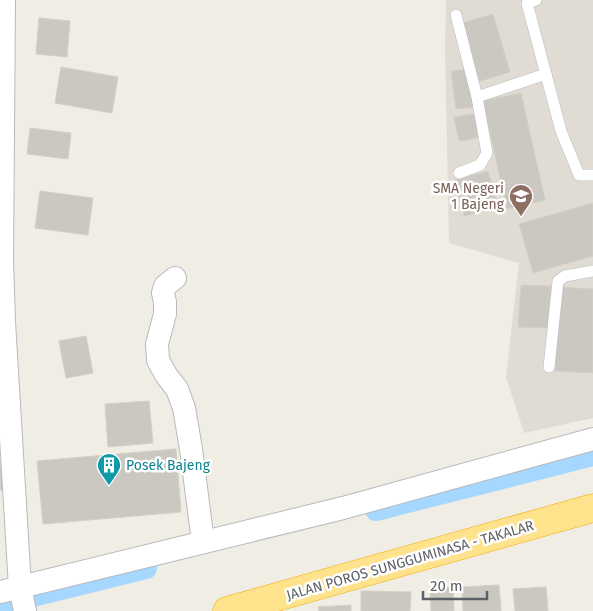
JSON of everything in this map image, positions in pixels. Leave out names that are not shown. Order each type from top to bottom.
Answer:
[{"type":"highway","name":"JALAN POROS SUNGGUMINASA - TAKALAR","points":[[227,611],[593,508]]},
{"type":"street","points":[[4,0],[1,234],[17,597],[203,542],[343,508],[593,439]]},
{"type":"street","points":[[175,278],[165,286],[163,293],[165,314],[157,344],[158,360],[166,375],[177,389],[184,408],[203,542]]},
{"type":"lane","points":[[530,1],[561,131],[579,175],[593,175]]},
{"type":"lane","points":[[456,14],[477,97],[487,153],[480,165],[459,173]]},
{"type":"lane","points":[[477,97],[546,74]]},
{"type":"lane","points":[[549,367],[558,280],[565,276],[593,272]]},
{"type":"shaded area","name":"SMA Negeri 1 Bajeng","points":[[446,0],[593,0],[593,418],[524,433],[506,377],[519,263],[449,243],[445,49]]},
{"type":"building","points":[[493,14],[510,72],[478,82],[462,23]]},
{"type":"building","points":[[39,18],[70,21],[67,57],[36,54]]},
{"type":"building","points":[[61,67],[118,77],[112,113],[55,103]]},
{"type":"building","points":[[468,69],[473,107],[456,109],[451,71]]},
{"type":"building","points":[[521,93],[545,200],[507,209],[483,101]]},
{"type":"building","points":[[478,113],[483,137],[459,141],[454,117]]},
{"type":"building","points":[[30,128],[71,133],[68,159],[27,154]]},
{"type":"building","points":[[488,171],[498,207],[464,216],[454,180]]},
{"type":"building","points":[[40,191],[93,198],[88,235],[35,228]]},
{"type":"building","points":[[593,203],[593,256],[533,273],[519,224]]},
{"type":"building","points":[[521,285],[551,286],[548,328],[518,327]]},
{"type":"building","points":[[561,287],[593,289],[593,373],[555,371]]},
{"type":"building","points":[[86,336],[93,373],[66,378],[59,341]]},
{"type":"building","points":[[149,401],[153,443],[108,447],[105,404]]},
{"type":"building","name":"Posek Bajeng","points":[[176,449],[181,512],[43,524],[37,461]]},
{"type":"building","points":[[0,463],[6,463],[5,490],[0,490]]},
{"type":"building","points":[[499,585],[501,611],[463,611],[462,587]]},
{"type":"building","points":[[453,587],[454,611],[431,611],[430,588]]},
{"type":"building","points":[[546,587],[548,611],[515,611],[513,589]]},
{"type":"building","points":[[361,591],[411,592],[410,611],[361,611]]},
{"type":"building","points":[[351,605],[351,611],[319,611],[318,607]]},
{"type":"waterway","points":[[376,510],[593,455]]},
{"type":"waterway","points":[[0,604],[146,568]]},
{"type":"place","name":"SMA Negeri 1 Bajeng","points":[[521,217]]},
{"type":"place","name":"Posek Bajeng","points":[[109,486]]}]
